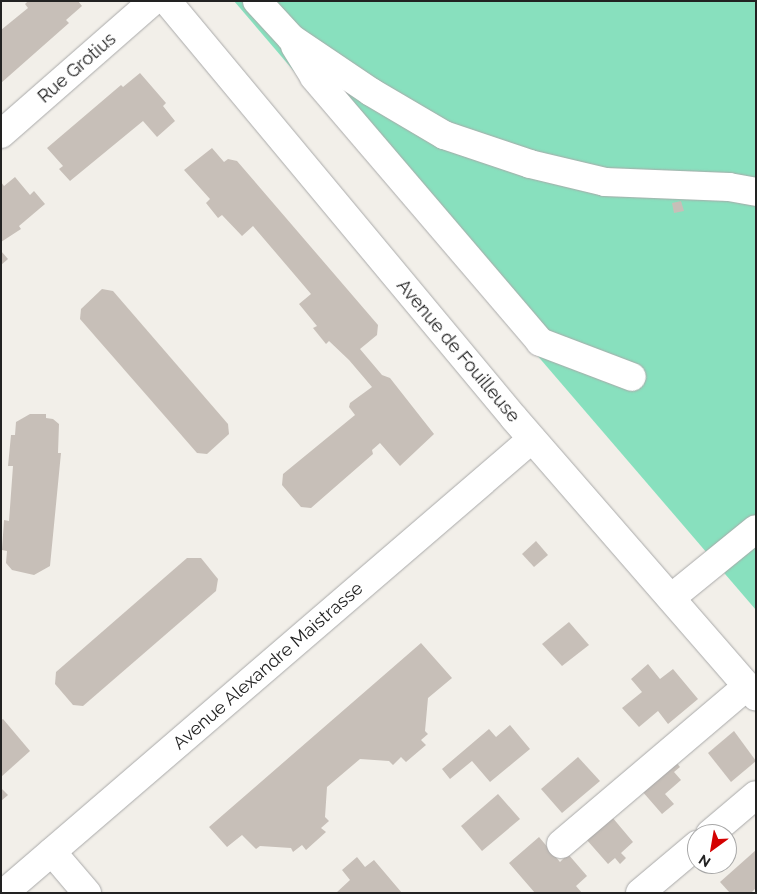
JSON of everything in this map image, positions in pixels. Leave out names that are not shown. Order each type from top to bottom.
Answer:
[{"type":"street","name":"Rue Grotius","points":[[1,134],[153,1]]},
{"type":"street","name":"Avenue de Fouilleuse","points":[[167,1],[532,439],[752,691]]},
{"type":"street","points":[[257,1],[291,38],[314,77],[540,342],[632,377]]},
{"type":"street","points":[[291,38],[371,92],[444,135],[530,164],[604,182],[729,187],[756,192]]},
{"type":"street","name":"Avenue Alexandre Maistrasse","points":[[4,893],[532,439]]},
{"type":"street","points":[[671,598],[756,529]]},
{"type":"street","points":[[561,844],[752,691]]},
{"type":"street","points":[[722,824],[756,795]]},
{"type":"street","points":[[52,852],[87,893]]},
{"type":"street","points":[[640,893],[687,853]]},
{"type":"green space","points":[[234,1],[756,1],[756,610],[530,347]]},
{"type":"building","points":[[28,1],[78,1],[82,6],[66,20],[69,23],[1,83],[1,30],[28,8],[25,4]]},
{"type":"building","points":[[140,73],[166,103],[163,106],[175,121],[157,137],[143,121],[70,181],[59,169],[63,166],[47,148],[121,85],[123,87]]},
{"type":"building","points":[[212,148],[224,162],[228,159],[237,161],[378,325],[377,335],[360,349],[382,375],[390,378],[434,434],[400,466],[380,443],[372,450],[373,454],[311,508],[301,507],[282,485],[283,474],[355,415],[349,407],[350,403],[372,387],[349,360],[329,341],[326,344],[313,328],[317,326],[299,304],[311,294],[253,226],[242,236],[222,215],[218,218],[206,203],[210,199],[184,170]]},
{"type":"building","points":[[15,177],[30,195],[34,191],[45,204],[19,226],[21,229],[1,242],[1,182],[4,186]]},
{"type":"building","points":[[681,201],[684,211],[674,213],[672,203]]},
{"type":"building","points":[[1,251],[8,259],[1,265]]},
{"type":"building","points":[[102,289],[113,291],[228,424],[229,434],[207,454],[197,453],[80,319],[81,309]]},
{"type":"building","points":[[30,414],[46,414],[46,418],[53,419],[59,424],[58,453],[61,453],[50,566],[34,575],[12,570],[6,563],[7,551],[2,550],[4,520],[9,521],[13,466],[8,466],[11,435],[15,435],[16,422]]},
{"type":"building","points":[[536,541],[548,555],[534,567],[522,554]]},
{"type":"building","points":[[187,558],[201,558],[218,579],[216,591],[83,706],[73,705],[55,684],[56,672]]},
{"type":"building","points":[[569,622],[589,645],[562,666],[542,644]]},
{"type":"building","points":[[421,643],[452,678],[428,698],[425,731],[428,734],[421,740],[426,745],[406,762],[401,757],[393,765],[389,761],[360,759],[327,787],[325,817],[329,821],[321,828],[326,832],[306,850],[302,845],[293,852],[291,848],[260,846],[256,849],[242,835],[227,847],[209,827]]},
{"type":"building","points":[[648,664],[660,679],[673,669],[698,699],[668,724],[658,711],[639,727],[622,708],[642,692],[631,679]]},
{"type":"building","points":[[3,719],[30,751],[1,777],[1,720]]},
{"type":"building","points":[[510,725],[530,749],[490,782],[472,761],[450,779],[442,769],[489,729],[496,737]]},
{"type":"building","points":[[734,731],[756,761],[731,782],[708,753]]},
{"type":"building","points":[[578,757],[600,781],[562,813],[541,789]]},
{"type":"building","points":[[676,762],[680,767],[674,772],[681,780],[665,794],[674,804],[662,814],[642,791]]},
{"type":"building","points":[[1,788],[8,795],[1,801]]},
{"type":"building","points":[[498,794],[520,819],[482,851],[461,826]]},
{"type":"building","points":[[612,817],[633,842],[621,853],[626,858],[620,864],[615,858],[608,864],[586,839]]},
{"type":"building","points":[[539,837],[560,862],[568,854],[587,876],[576,886],[582,893],[535,893],[509,863]]},
{"type":"building","points":[[756,850],[756,888],[751,893],[730,893],[720,882],[729,874],[737,874],[737,867]]},
{"type":"building","points":[[357,857],[365,867],[374,860],[402,893],[336,893],[350,880],[342,870]]}]
